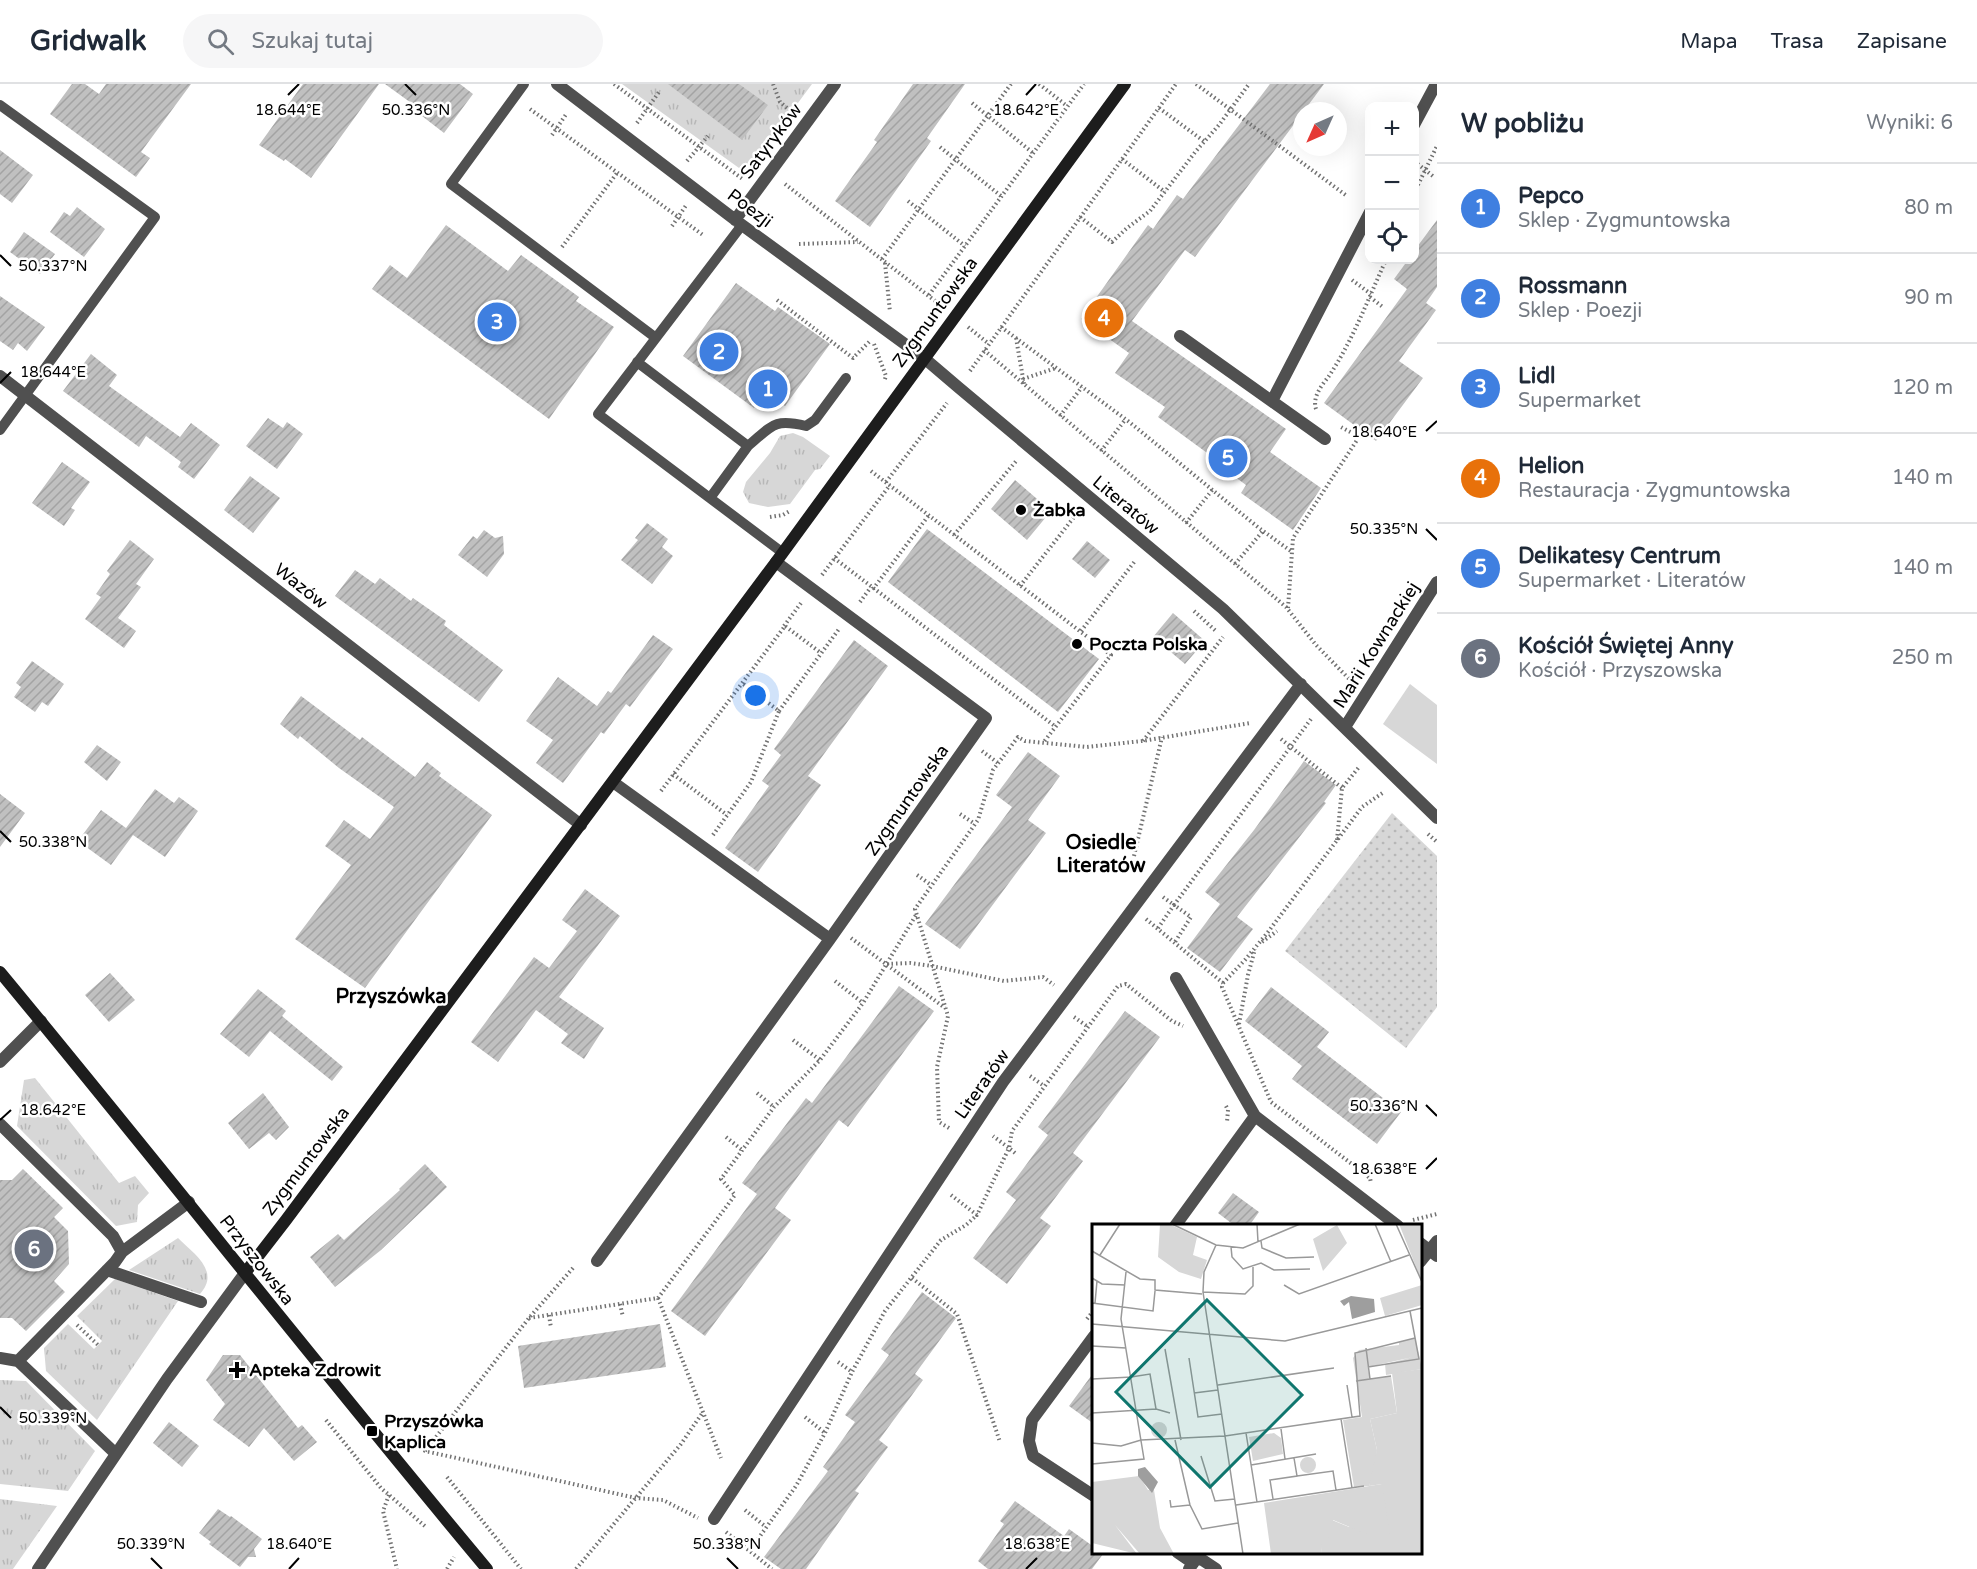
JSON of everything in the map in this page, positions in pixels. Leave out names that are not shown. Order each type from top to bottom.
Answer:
[{"type":"street","name":"Poezji","points":[[557,84],[924,358]]},
{"type":"street","name":"Satyryków","points":[[739,222],[835,84]]},
{"type":"street","name":"Zygmuntowska","points":[[38,1569],[207,1323],[780,557],[1125,84]]},
{"type":"street","points":[[1419,116],[1436,84]]},
{"type":"street","points":[[1272,401],[1365,222]]},
{"type":"street","points":[[1180,336],[1325,439]]},
{"type":"street","name":"Literatów","points":[[924,358],[1222,609],[1437,818]]},
{"type":"street","name":"Wazów","points":[[0,376],[580,825]]},
{"type":"street","name":"Zygmuntowska","points":[[597,1261],[830,939],[986,718],[808,594],[780,557]]},
{"type":"street","name":"Marii Kownackiej","points":[[1345,727],[1437,582]]},
{"type":"street","name":"Literatów","points":[[714,1519],[1003,1082],[1301,684]]},
{"type":"street","points":[[613,782],[830,939]]},
{"type":"street","name":"Przyszowska","points":[[0,972],[487,1569]]},
{"type":"street","points":[[1176,978],[1255,1116],[1402,1223]]},
{"type":"street","points":[[0,1062],[41,1021]]},
{"type":"street","points":[[1176,1224],[1255,1116]]},
{"type":"street","points":[[0,1124],[113,1236],[122,1252]]},
{"type":"street","points":[[18,1361],[122,1252],[189,1202]]},
{"type":"street","points":[[107,1270],[201,1302]]},
{"type":"street","points":[[1092,1339],[1032,1420],[1029,1441],[1034,1456],[1092,1495]]},
{"type":"street","points":[[0,1358],[18,1361],[116,1454]]},
{"type":"street","points":[[1195,1560],[1216,1569]]},
{"type":"lane","points":[[524,84],[451,184],[656,338]]},
{"type":"lane","points":[[0,105],[154,217],[0,430]]},
{"type":"lane","points":[[739,222],[638,363],[598,414],[710,498],[780,557]]},
{"type":"lane","points":[[638,363],[748,446]]},
{"type":"lane","points":[[710,498],[748,446],[776,423],[789,422],[806,426],[815,420],[846,378]]},
{"type":"path","points":[[614,84],[748,182]]},
{"type":"path","points":[[773,84],[780,102],[797,116]]},
{"type":"path","points":[[890,315],[883,260],[1011,84]]},
{"type":"path","points":[[1039,84],[1067,106]]},
{"type":"path","points":[[929,295],[1084,84]]},
{"type":"path","points":[[970,371],[1176,84]]},
{"type":"path","points":[[1196,84],[1347,196]]},
{"type":"path","points":[[1080,217],[1112,242],[1126,228],[1150,211],[1249,84]]},
{"type":"path","points":[[642,117],[659,92]]},
{"type":"path","points":[[972,103],[1033,153]]},
{"type":"path","points":[[1159,108],[1205,141]]},
{"type":"path","points":[[530,109],[703,235]]},
{"type":"path","points":[[552,135],[568,111]]},
{"type":"path","points":[[686,163],[708,136]]},
{"type":"path","points":[[1419,183],[1437,146]]},
{"type":"path","points":[[940,147],[1001,196]]},
{"type":"path","points":[[1122,159],[1165,192]]},
{"type":"path","points":[[1419,165],[1434,177]]},
{"type":"path","points":[[552,260],[617,172]]},
{"type":"path","points":[[785,184],[939,304]]},
{"type":"path","points":[[908,201],[965,246]]},
{"type":"path","points":[[672,226],[689,202]]},
{"type":"path","points":[[793,244],[858,242]]},
{"type":"path","points":[[1370,297],[1384,308]]},
{"type":"path","points":[[777,300],[854,358],[872,339],[886,376]]},
{"type":"path","points":[[967,326],[989,344]]},
{"type":"path","points":[[1001,327],[1125,420],[1292,552]]},
{"type":"path","points":[[1016,338],[1023,382]]},
{"type":"path","points":[[984,350],[1288,610],[1316,645],[1356,686]]},
{"type":"path","points":[[1023,382],[1056,368]]},
{"type":"path","points":[[1060,416],[1082,387]]},
{"type":"path","points":[[661,791],[785,626],[947,402]]},
{"type":"path","points":[[1101,451],[1125,420]]},
{"type":"path","points":[[954,535],[1017,460]]},
{"type":"path","points":[[871,471],[1111,656],[1043,743]]},
{"type":"path","points":[[1186,523],[1213,489]]},
{"type":"path","points":[[1020,586],[1078,512]]},
{"type":"path","points":[[858,605],[928,515]]},
{"type":"path","points":[[1235,564],[1263,531]]},
{"type":"path","points":[[834,558],[1056,727]]},
{"type":"path","points":[[1081,631],[1135,561]]},
{"type":"path","points":[[808,594],[784,627],[822,654]]},
{"type":"path","points":[[1287,600],[1288,610]]},
{"type":"path","points":[[707,842],[752,782],[779,711],[843,624]]},
{"type":"path","points":[[785,626],[822,654]]},
{"type":"path","points":[[1142,741],[1223,637]]},
{"type":"path","points":[[742,683],[779,711]]},
{"type":"path","points":[[1158,928],[1311,718]]},
{"type":"path","points":[[949,1128],[939,1122],[937,1067],[948,1016],[915,909],[978,820],[993,770],[998,763],[1018,738],[1024,741],[1087,747],[1142,741],[1248,723]]},
{"type":"path","points":[[1134,856],[1162,737]]},
{"type":"path","points":[[1291,746],[1342,788]]},
{"type":"path","points":[[981,751],[998,763]]},
{"type":"path","points":[[1337,840],[1342,788],[1359,766]]},
{"type":"path","points":[[673,774],[727,815]]},
{"type":"path","points":[[1372,1187],[1370,1178],[1271,1102],[1222,987],[1362,807],[1384,791]]},
{"type":"path","points":[[960,814],[975,824]]},
{"type":"path","points":[[917,875],[931,885]]},
{"type":"path","points":[[1157,892],[1191,917],[1175,942]]},
{"type":"path","points":[[529,1318],[658,1298],[735,1195],[721,1179],[774,1107],[820,1060],[863,1003],[917,915]]},
{"type":"path","points":[[1141,915],[1223,983]]},
{"type":"path","points":[[1239,1025],[1256,946],[1276,931]]},
{"type":"path","points":[[851,938],[946,1008]]},
{"type":"path","points":[[886,964],[910,963],[932,966],[1004,981],[1043,977],[1055,986]]},
{"type":"path","points":[[835,981],[863,1003]]},
{"type":"path","points":[[750,1550],[796,1486],[825,1433],[852,1372],[885,1311],[941,1240],[966,1225],[977,1215],[1009,1148],[1012,1131],[1118,986],[1126,984],[1172,1021],[1190,1030]]},
{"type":"path","points":[[1067,1012],[1088,1028]]},
{"type":"path","points":[[793,1040],[820,1060]]},
{"type":"path","points":[[1025,1073],[1044,1086]]},
{"type":"path","points":[[757,1093],[774,1107]]},
{"type":"path","points":[[1224,1100],[1228,1110],[1227,1127]]},
{"type":"path","points":[[993,1136],[1015,1153]]},
{"type":"path","points":[[726,1137],[742,1150]]},
{"type":"path","points":[[951,1195],[977,1215]]},
{"type":"path","points":[[1402,1223],[1437,1214]]},
{"type":"path","points":[[573,1268],[529,1318],[425,1451],[636,1498],[663,1500]]},
{"type":"path","points":[[912,1278],[957,1314],[1000,1442]]},
{"type":"path","points":[[658,1298],[721,1458]]},
{"type":"path","points":[[620,1304],[623,1317]]},
{"type":"path","points":[[66,1313],[98,1346]]},
{"type":"path","points":[[549,1315],[551,1328]]},
{"type":"path","points":[[836,1360],[852,1372]]},
{"type":"path","points":[[576,1569],[681,1444],[703,1412]]},
{"type":"path","points":[[805,1417],[825,1433]]},
{"type":"path","points":[[326,1420],[381,1488],[429,1530]]},
{"type":"path","points":[[447,1477],[519,1567]]},
{"type":"path","points":[[389,1495],[383,1511],[397,1569]]},
{"type":"path","points":[[746,1510],[766,1527]]},
{"type":"path","points":[[729,1534],[772,1569]]},
{"type":"path","points":[[448,1550],[459,1563]]},
{"type":"path","points":[[447,1569],[454,1557]]},
{"type":"green space","points":[[622,84],[812,84],[746,173]]},
{"type":"green space","points":[[793,433],[803,437],[830,456],[820,469],[815,470],[790,504],[768,507],[749,503],[743,492],[746,482],[770,453],[780,436]]},
{"type":"green space","points":[[1410,684],[1437,705],[1437,764],[1383,724]]},
{"type":"green space","points":[[1392,813],[1437,856],[1437,1007],[1406,1048],[1285,951]]},
{"type":"green space","points":[[35,1078],[119,1183],[135,1176],[149,1193],[138,1205],[137,1222],[116,1226],[17,1126],[24,1080]]},
{"type":"green space","points":[[178,1238],[197,1256],[206,1270],[208,1278],[206,1286],[200,1294],[129,1270]]},
{"type":"green space","points":[[115,1279],[178,1301],[97,1420],[46,1371],[44,1348],[68,1324],[94,1349],[102,1341],[77,1316]]},
{"type":"green space","points":[[0,1380],[26,1381],[95,1451],[68,1491],[0,1484]]},
{"type":"green space","points":[[0,1499],[57,1506],[13,1569],[0,1569]]},
{"type":"building","points":[[72,84],[85,84],[99,94],[106,84],[191,84],[141,152],[150,158],[136,177],[50,114]]},
{"type":"building","points":[[303,84],[379,84],[311,178],[285,159],[284,161],[259,145]]},
{"type":"building","points":[[385,84],[460,84],[473,94],[444,133],[422,116],[425,113]]},
{"type":"building","points":[[668,84],[739,84],[768,105],[742,140]]},
{"type":"building","points":[[913,84],[965,84],[927,138],[931,141],[870,227],[835,201],[877,142],[874,140]]},
{"type":"building","points":[[1270,84],[1324,84],[1311,102],[1293,102],[1293,126],[1195,257],[1185,250],[1132,321],[1286,429],[1270,452],[1321,488],[1293,530],[1241,493],[1246,485],[1227,471],[1229,469],[1158,417],[1165,407],[1115,373],[1129,353],[1081,319],[1148,225],[1153,229],[1177,195],[1183,199]]},
{"type":"building","points":[[0,150],[33,175],[12,203],[0,194]]},
{"type":"building","points":[[77,207],[105,229],[84,257],[50,232],[64,212],[70,216]]},
{"type":"building","points":[[1437,220],[1437,287],[1426,303],[1436,310],[1399,361],[1423,378],[1376,441],[1324,403],[1407,289],[1394,279],[1405,264],[1419,264],[1419,244]]},
{"type":"building","points":[[446,225],[508,271],[521,255],[579,297],[576,301],[614,327],[549,419],[372,289],[390,265],[407,278]]},
{"type":"building","points":[[24,232],[55,254],[40,274],[10,252]]},
{"type":"building","points":[[736,283],[775,311],[778,307],[830,344],[785,406],[766,392],[754,408],[683,356]]},
{"type":"building","points":[[0,296],[45,327],[27,351],[18,343],[13,350],[0,341]]},
{"type":"building","points":[[91,354],[117,375],[109,386],[180,437],[191,423],[220,445],[194,479],[178,467],[181,462],[146,436],[139,447],[63,391]]},
{"type":"building","points":[[268,418],[283,428],[287,422],[303,434],[277,469],[246,446]]},
{"type":"building","points":[[62,462],[90,482],[71,508],[75,510],[64,526],[32,503]]},
{"type":"building","points":[[250,476],[280,498],[253,533],[224,510]]},
{"type":"building","name":"Żabka","points":[[1015,480],[1051,511],[1027,540],[991,509]]},
{"type":"building","points":[[647,523],[668,539],[662,547],[673,556],[652,584],[621,560],[638,540],[635,538]]},
{"type":"building","points":[[927,529],[1099,659],[1058,712],[888,582]]},
{"type":"building","points":[[484,530],[495,538],[503,536],[504,554],[487,577],[458,555],[473,536],[477,539]]},
{"type":"building","points":[[130,540],[154,559],[136,584],[141,587],[118,618],[136,631],[124,648],[85,619],[101,597],[96,594],[110,574],[107,571]]},
{"type":"building","points":[[1087,541],[1110,560],[1095,578],[1072,559]]},
{"type":"building","points":[[355,570],[375,584],[380,578],[411,601],[413,598],[446,621],[444,625],[503,670],[479,702],[335,596]]},
{"type":"building","points":[[1173,613],[1205,641],[1185,664],[1153,637]]},
{"type":"building","points":[[653,635],[673,649],[630,707],[626,704],[604,734],[601,732],[563,783],[536,763],[553,740],[526,721],[558,677],[597,706],[608,691],[611,693]]},
{"type":"building","points":[[854,640],[888,666],[808,776],[821,785],[758,872],[725,848],[769,786],[762,781],[781,755],[774,749]]},
{"type":"building","points":[[32,661],[64,684],[48,706],[42,702],[35,712],[14,697],[21,687],[16,683]]},
{"type":"building","points":[[301,696],[360,740],[362,737],[415,777],[427,762],[441,773],[439,776],[492,815],[365,988],[295,939],[351,865],[325,846],[344,820],[370,839],[394,807],[339,768],[300,736],[298,739],[280,724]]},
{"type":"building","points":[[97,745],[121,762],[107,781],[84,762]]},
{"type":"building","points":[[1028,752],[1060,776],[1028,820],[1046,833],[960,949],[925,924],[1012,807],[996,795]]},
{"type":"building","points":[[1304,761],[1336,785],[1324,802],[1326,803],[1237,917],[1253,929],[1220,972],[1187,948],[1220,904],[1205,892]]},
{"type":"building","points":[[155,789],[174,803],[179,797],[198,811],[165,857],[133,835],[111,865],[78,841],[101,810],[126,828]]},
{"type":"building","points":[[0,794],[25,813],[0,847]]},
{"type":"building","points":[[585,889],[620,916],[559,997],[604,1028],[584,1059],[561,1043],[568,1034],[536,1010],[498,1062],[471,1042],[534,957],[549,968],[577,931],[562,920]]},
{"type":"building","points":[[110,973],[135,1000],[109,1022],[85,995]]},
{"type":"building","points":[[899,986],[934,1011],[848,1127],[839,1120],[775,1208],[791,1220],[705,1336],[671,1311],[757,1194],[742,1183],[806,1098],[812,1103]]},
{"type":"building","points":[[1271,987],[1329,1032],[1317,1047],[1401,1112],[1377,1144],[1292,1079],[1302,1066],[1245,1021]]},
{"type":"building","points":[[258,989],[286,1011],[282,1016],[343,1067],[332,1081],[270,1031],[249,1057],[220,1034]]},
{"type":"building","points":[[1125,1011],[1160,1037],[1073,1153],[1083,1161],[1040,1218],[1051,1226],[1007,1284],[973,1258],[1016,1200],[1006,1192],[1048,1135],[1038,1127]]},
{"type":"building","points":[[263,1093],[289,1127],[276,1140],[269,1133],[249,1149],[228,1123]]},
{"type":"building","points":[[425,1164],[447,1187],[381,1250],[335,1287],[310,1257],[338,1234],[344,1240],[400,1190]]},
{"type":"building","points":[[23,1169],[63,1208],[54,1217],[68,1231],[69,1264],[54,1281],[65,1292],[26,1331],[12,1318],[0,1318],[0,1180],[12,1180]]},
{"type":"building","points":[[1233,1193],[1259,1212],[1250,1224],[1232,1224],[1218,1213]]},
{"type":"building","points":[[922,1292],[956,1318],[915,1374],[923,1380],[879,1440],[888,1447],[855,1491],[859,1493],[846,1512],[806,1569],[781,1569],[764,1557],[828,1471],[823,1467],[855,1422],[845,1415],[889,1355],[881,1349]]},
{"type":"building","points":[[660,1324],[666,1367],[524,1388],[518,1346]]},
{"type":"building","points":[[223,1355],[240,1355],[298,1428],[302,1425],[317,1442],[294,1461],[264,1428],[249,1447],[213,1420],[225,1404],[206,1380]]},
{"type":"building","points":[[1092,1375],[1092,1423],[1069,1406]]},
{"type":"building","points":[[169,1422],[199,1446],[182,1467],[153,1443]]},
{"type":"building","points":[[1015,1501],[1064,1536],[1069,1529],[1092,1546],[1092,1554],[1103,1554],[1092,1569],[988,1569],[978,1561],[1004,1524],[1000,1521]]},
{"type":"building","points":[[218,1509],[262,1539],[254,1549],[256,1557],[248,1557],[240,1567],[209,1544],[211,1542],[199,1533]]},
{"type":"place","name":"Helion","points":[[1104,318]]},
{"type":"place","name":"Lidl","points":[[497,322]]},
{"type":"place","name":"Rossmann","points":[[719,352]]},
{"type":"place","name":"Pepco","points":[[768,389]]},
{"type":"place","name":"Delikatesy Centrum","points":[[1228,458]]},
{"type":"place","name":"Żabka","points":[[1021,510]]},
{"type":"place","name":"Poczta Polska","points":[[1077,644]]},
{"type":"place","name":"Kościół Świętej Anny","points":[[34,1249]]},
{"type":"place","name":"Apteka Zdrowit","points":[[237,1370]]},
{"type":"place","name":"Przyszówka Kaplica","points":[[372,1431]]},
{"type":"district","name":"Osiedle Literatów","points":[[1101,854]]},
{"type":"district","name":"Przyszówka","points":[[391,996]]}]
